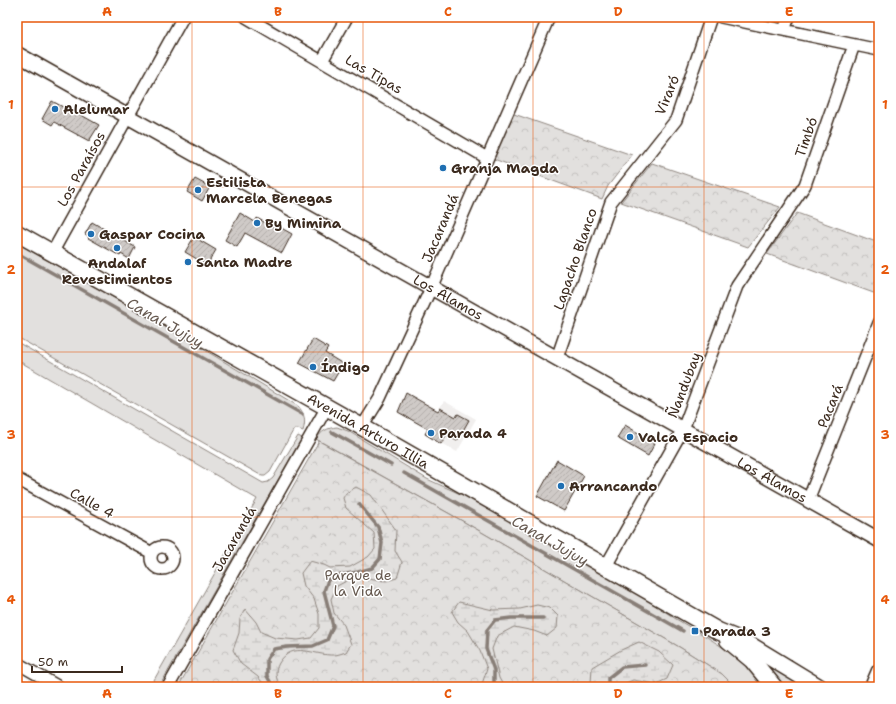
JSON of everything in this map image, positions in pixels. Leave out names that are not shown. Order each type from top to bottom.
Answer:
[{"type":"main road","name":"Avenida Arturo Illia","points":[[17,233],[327,407],[718,631],[745,642],[819,687]]},
{"type":"main road","name":"Avenida Arturo Illia","points":[[718,631],[752,660],[774,687]]},
{"type":"street","name":"Los Paraísos","points":[[52,253],[183,17]]},
{"type":"street","name":"Las Tipas","points":[[246,17],[487,158]]},
{"type":"street","points":[[322,61],[347,17]]},
{"type":"street","name":"Jacarandá","points":[[362,427],[380,398],[431,288],[548,17]]},
{"type":"street","name":"Viraró","points":[[633,175],[676,120],[711,17]]},
{"type":"street","points":[[721,17],[879,50]]},
{"type":"street","points":[[784,30],[789,17]]},
{"type":"street","name":"Timbó","points":[[772,233],[805,185],[854,45]]},
{"type":"street","name":"Los Álamos","points":[[17,54],[879,540]]},
{"type":"street","name":"Lapacho Blanco","points":[[557,358],[611,202],[633,175]]},
{"type":"street","name":"Ñandubay","points":[[606,566],[683,430],[737,286],[772,233]]},
{"type":"street","name":"Pacará","points":[[808,500],[879,323]]},
{"type":"street","name":"Jacarandá","points":[[168,687],[327,407]]},
{"type":"street","name":"Calle 4","points":[[17,479],[152,553]]},
{"type":"street","points":[[17,663],[60,687]]},
{"type":"shaded area","points":[[444,401],[476,419],[457,452],[424,434]]},
{"type":"green space","points":[[511,113],[632,155],[608,186],[602,199],[491,158]]},
{"type":"green space","points":[[652,163],[780,207],[748,247],[621,202]]},
{"type":"green space","points":[[797,213],[879,243],[879,295],[767,254]]},
{"type":"green space","points":[[17,243],[183,337],[298,406],[304,418],[303,431],[294,429],[270,472],[265,476],[262,476],[17,337]]},
{"type":"green space","points":[[17,342],[263,483],[268,482],[273,478],[298,436],[302,438],[159,687],[150,687],[257,499],[17,360]]},
{"type":"green space","points":[[337,427],[348,431],[427,479],[467,497],[606,576],[630,588],[676,619],[733,654],[748,666],[768,687],[735,687],[722,674],[681,648],[459,519],[316,439],[325,430]]},
{"type":"green space","name":"Parque de la Vida","points":[[319,441],[459,519],[681,648],[722,674],[735,687],[178,687]]},
{"type":"green space","points":[[356,487],[371,495],[396,530],[395,551],[402,562],[397,578],[386,581],[368,578],[352,578],[337,586],[331,599],[334,613],[344,625],[351,644],[346,652],[326,655],[304,651],[291,652],[285,656],[276,669],[280,687],[266,687],[258,677],[241,664],[233,650],[239,633],[240,619],[245,609],[256,622],[261,632],[275,638],[298,640],[311,638],[319,628],[319,614],[314,599],[304,586],[301,573],[310,561],[330,568],[350,567],[368,557],[375,549],[374,533],[346,508],[343,498],[346,493]]},
{"type":"green space","points":[[459,602],[493,610],[520,609],[537,605],[550,608],[558,616],[557,628],[547,636],[534,631],[514,627],[497,636],[492,649],[499,678],[504,687],[481,687],[487,669],[480,651],[468,631],[458,622],[452,612]]},
{"type":"green space","points":[[639,642],[659,652],[673,665],[667,679],[656,684],[633,680],[616,687],[595,687],[591,683],[592,667],[621,650]]},
{"type":"green space","points":[[754,652],[809,687],[780,687]]},
{"type":"building","points":[[52,101],[99,125],[89,141],[54,122],[52,125],[42,119]]},
{"type":"building","points":[[195,179],[210,187],[202,201],[187,192]]},
{"type":"building","points":[[240,213],[255,222],[257,218],[274,228],[276,225],[292,234],[282,253],[245,233],[237,247],[225,240]]},
{"type":"building","points":[[92,222],[135,247],[129,259],[121,254],[120,256],[88,238],[89,236],[85,234]]},
{"type":"building","points":[[194,237],[216,250],[207,265],[185,252]]},
{"type":"building","points":[[313,339],[328,348],[325,353],[343,364],[333,381],[299,363]]},
{"type":"building","points":[[406,393],[438,411],[440,408],[456,417],[458,414],[469,420],[457,441],[446,435],[441,444],[425,434],[428,429],[398,412]]},
{"type":"building","points":[[625,425],[655,443],[648,456],[617,438]]},
{"type":"building","name":"Arrancando","points":[[557,460],[584,476],[564,511],[537,496]]},
{"type":"waterway","name":"Canal Jujuy","points":[[17,253],[302,414]]},
{"type":"waterway","name":"Canal Jujuy","points":[[332,432],[391,465]]},
{"type":"waterway","name":"Canal Jujuy","points":[[404,473],[683,631]]},
{"type":"waterway","points":[[273,687],[267,676],[267,659],[274,649],[313,646],[327,640],[333,626],[324,591],[328,580],[340,575],[372,568],[380,559],[382,543],[378,527],[359,504]]},
{"type":"waterway","points":[[492,687],[494,684],[494,670],[486,649],[487,630],[495,620],[511,618],[543,618]]},
{"type":"waterway","points":[[608,687],[608,678],[622,667],[645,665]]},
{"type":"place","name":"Alelumar","points":[[55,109]]},
{"type":"place","name":"Granja Magda","points":[[443,168]]},
{"type":"place","name":"Estilista Marcela Benegas","points":[[198,190]]},
{"type":"place","name":"By Mimina","points":[[257,223]]},
{"type":"place","name":"Gaspar Cocina","points":[[91,234]]},
{"type":"place","name":"Andalaf Revestimientos","points":[[117,248]]},
{"type":"place","name":"Santa Madre","points":[[188,262]]},
{"type":"place","name":"Índigo","points":[[313,367]]},
{"type":"place","name":"Parada 4","points":[[431,433]]},
{"type":"place","name":"Valca Espacio","points":[[630,437]]},
{"type":"place","name":"Arrancando","points":[[561,486]]},
{"type":"place","name":"Parada 3","points":[[695,631]]}]
